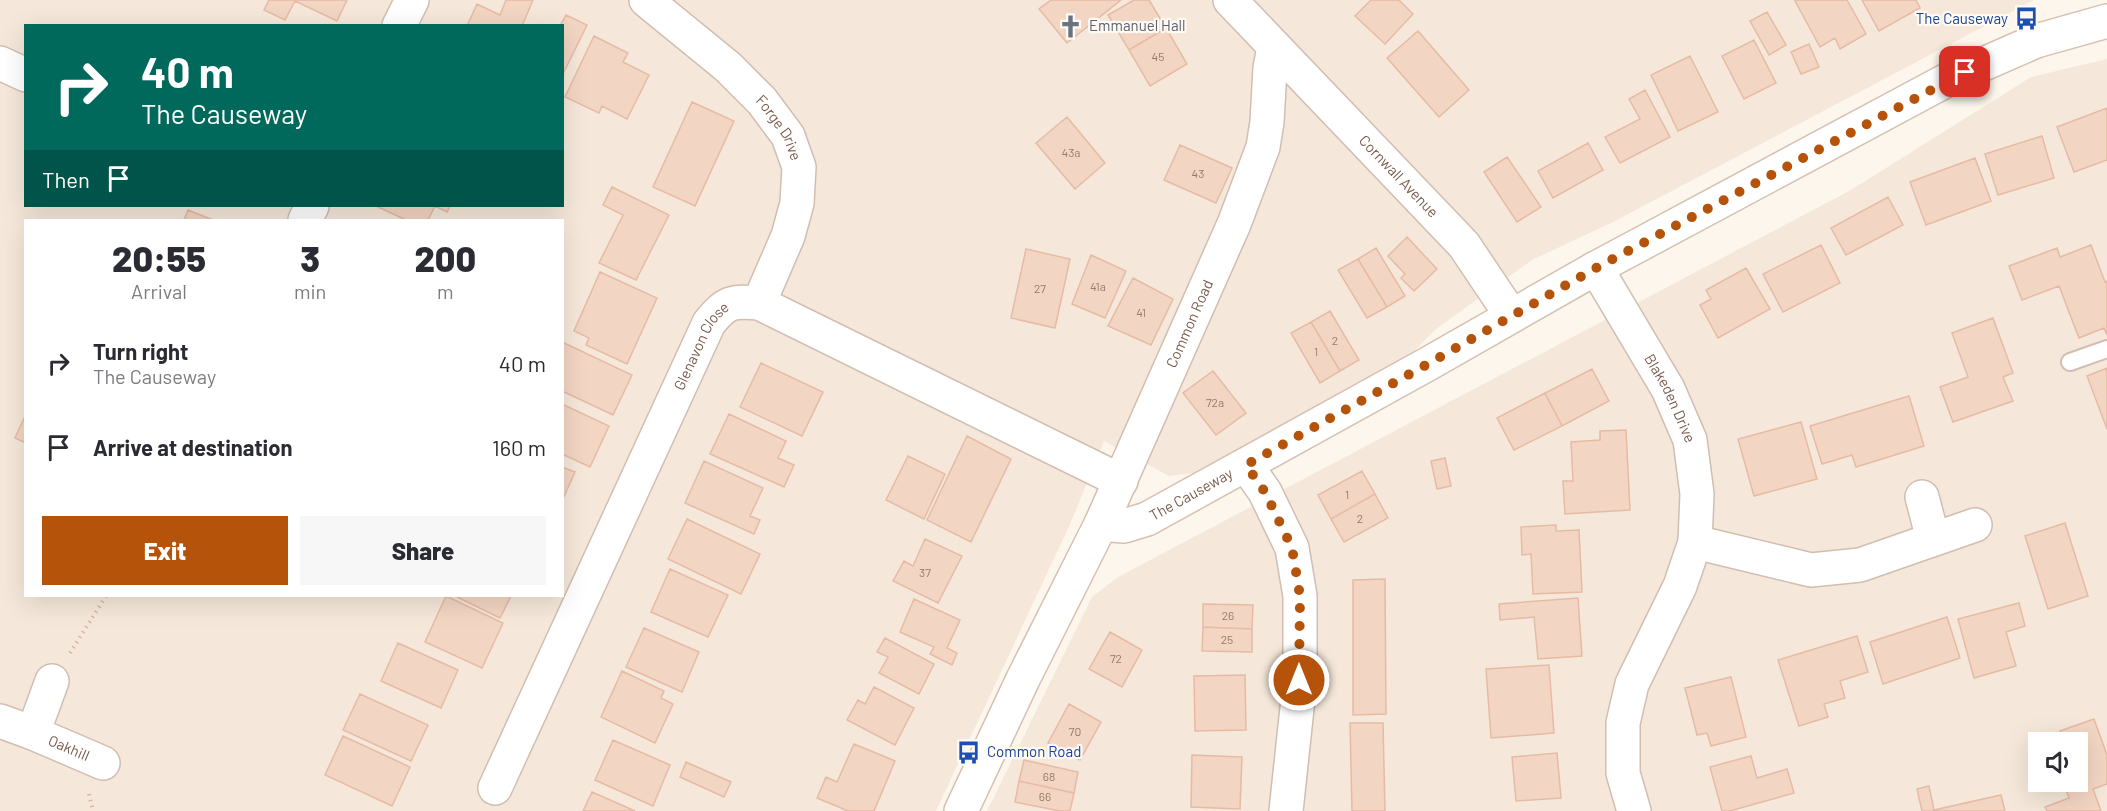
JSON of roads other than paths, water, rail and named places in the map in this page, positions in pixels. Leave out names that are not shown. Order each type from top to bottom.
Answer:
[{"type":"street","points":[[400,24],[412,0]]},
{"type":"street","name":"Forge Drive","points":[[646,0],[728,67],[762,101],[788,136],[799,167],[797,203],[788,236],[759,303]]},
{"type":"street","points":[[1232,0],[1275,47]]},
{"type":"street","name":"The Causeway","points":[[1101,525],[1124,526],[1147,519],[1596,268],[1947,80],[2036,41],[2107,21]]},
{"type":"street","name":"Cornwall Avenue","points":[[1275,47],[1464,245],[1511,315]]},
{"type":"street","name":"Common Road","points":[[961,811],[1023,679],[1101,525],[1234,224],[1263,147],[1270,68],[1275,47]]},
{"type":"street","points":[[0,63],[24,74]]},
{"type":"street","name":"Blakeden Drive","points":[[1596,268],[1668,388],[1690,440],[1697,494],[1695,542],[1671,606],[1632,684],[1623,723],[1623,773],[1634,811]]},
{"type":"street","name":"Glenavon Close","points":[[495,788],[709,323],[722,307],[740,302],[759,303],[1121,481]]},
{"type":"street","points":[[1246,465],[1265,492],[1292,548],[1300,596],[1299,680],[1286,811]]},
{"type":"street","points":[[1922,497],[1934,539]]},
{"type":"street","points":[[1695,542],[1811,570],[1860,566],[1975,525]]},
{"type":"street","name":"Oakhill","points":[[33,733],[52,681]]},
{"type":"street","name":"Oakhill","points":[[0,721],[103,763]]},
{"type":"lane","points":[[2070,362],[2107,349]]},
{"type":"place","name":"The Causeway","points":[[2026,19]]},
{"type":"place","name":"Emmanuel Hall","points":[[1071,26]]},
{"type":"place","name":"Common Road","points":[[969,752]]}]
